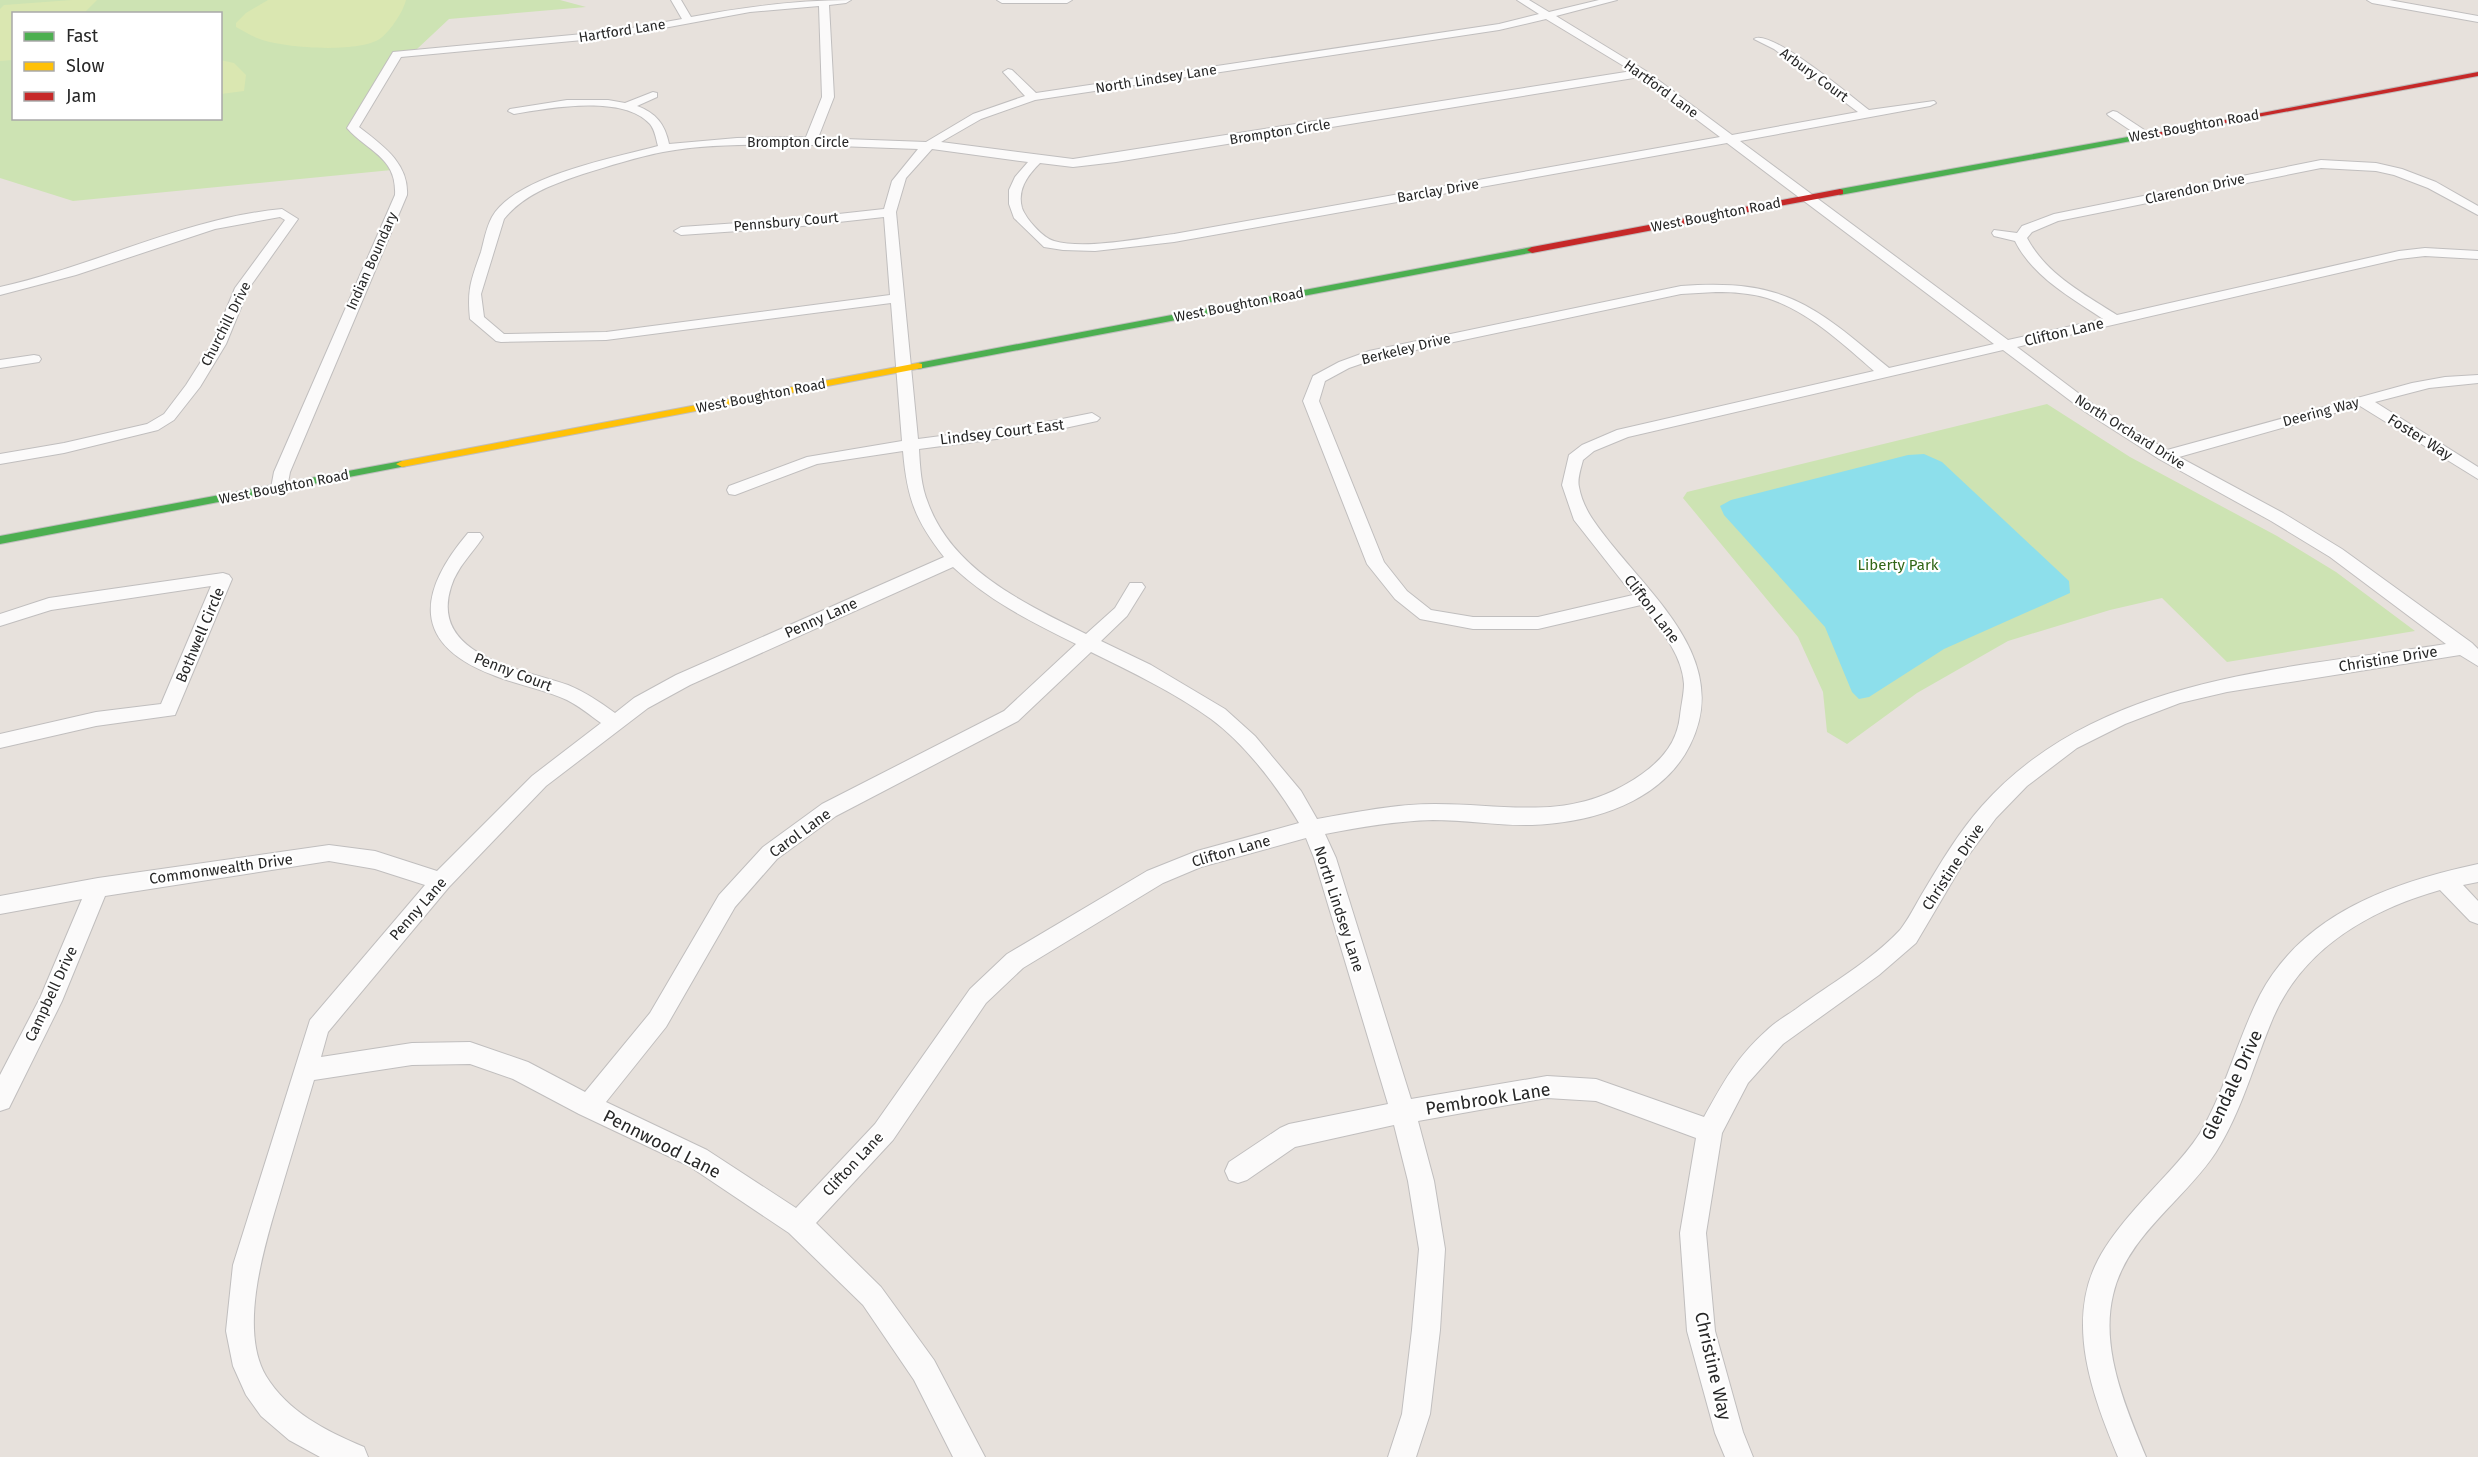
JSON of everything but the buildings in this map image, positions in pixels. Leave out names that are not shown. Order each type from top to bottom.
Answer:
[{"type":"main road","name":"West Boughton Road","points":[[2107,128],[2478,62]]},
{"type":"main road","name":"West Boughton Road","points":[[0,540],[279,488],[904,362],[1800,193],[2146,135],[2478,74]]},
{"type":"main road","name":"West Boughton Road","points":[[1800,193],[2052,139]]},
{"type":"main road","name":"West Boughton Road","points":[[835,368],[864,362],[904,362]]},
{"type":"street","points":[[676,0],[688,20]]},
{"type":"street","name":"Hartford Lane","points":[[397,54],[615,34],[769,6],[846,0]]},
{"type":"street","points":[[1002,0],[1067,0]]},
{"type":"street","name":"Hartford Lane","points":[[1522,0],[1642,73],[1800,193]]},
{"type":"street","name":"North Lindsey Lane","points":[[1402,1457],[1416,1414],[1426,1330],[1432,1249],[1421,1181],[1403,1112],[1325,858],[1312,828],[1294,797],[1255,749],[1218,714],[1143,670],[1020,609],[985,586],[955,559],[931,529],[919,502],[913,476],[890,212],[899,178],[930,144],[982,114],[1033,98],[1481,30],[1548,17],[1612,0]]},
{"type":"street","points":[[2372,0],[2478,19]]},
{"type":"street","points":[[811,141],[828,97],[824,1]]},
{"type":"street","name":"Arbury Court","points":[[1759,39],[1778,47],[1868,114]]},
{"type":"street","name":"Indian Boundary","points":[[279,488],[282,472],[401,195],[403,184],[399,171],[353,128],[397,54]]},
{"type":"street","points":[[1008,72],[1033,98]]},
{"type":"street","name":"Brompton Circle","points":[[898,298],[606,336],[501,338],[477,319],[474,294],[498,218],[508,206],[526,193],[553,180],[592,166],[664,148],[737,142],[930,144],[1036,160],[1073,163],[1642,73]]},
{"type":"street","points":[[628,106],[653,95]]},
{"type":"street","name":"Barclay Drive","points":[[1036,160],[1021,174],[1015,190],[1016,208],[1023,222],[1047,243],[1099,247],[1186,236],[1930,103]]},
{"type":"street","points":[[514,111],[537,106],[573,104],[628,106],[651,117],[657,123],[664,148]]},
{"type":"street","points":[[2113,114],[2146,135]]},
{"type":"street","name":"Clarendon Drive","points":[[2020,238],[2027,230],[2054,218],[2321,164],[2379,164],[2432,185],[2478,211]]},
{"type":"street","name":"North Orchard Drive","points":[[1800,193],[2097,413],[2165,456],[2337,553],[2471,654]]},
{"type":"street","name":"Pennsbury Court","points":[[681,231],[784,224],[890,212]]},
{"type":"street","name":"Churchill Drive","points":[[0,291],[81,269],[203,226],[230,219],[282,213],[292,219],[242,288],[219,344],[170,417],[152,427],[64,448],[0,459]]},
{"type":"street","points":[[1999,233],[2020,238],[2025,251],[2053,278],[2115,320]]},
{"type":"street","name":"Clifton Lane","points":[[798,1224],[884,1132],[978,996],[1016,961],[1106,905],[1174,869],[1197,860],[1312,828],[1358,819],[1414,812],[1531,817],[1561,815],[1612,802],[1649,781],[1665,768],[1683,742],[1688,730],[1694,684],[1686,656],[1678,642],[1581,516],[1570,485],[1575,458],[1588,448],[1623,433],[2399,255],[2425,252],[2478,255]]},
{"type":"street","name":"Berkeley Drive","points":[[1644,598],[1538,623],[1473,623],[1426,615],[1401,595],[1376,564],[1311,401],[1318,379],[1374,354],[1681,290],[1714,287],[1762,291],[1791,300],[1812,312],[1886,373]]},
{"type":"street","points":[[0,364],[34,359]]},
{"type":"street","name":"Deering Way","points":[[2165,456],[2241,432],[2363,401],[2455,379],[2478,379]]},
{"type":"street","name":"Foster Way","points":[[2363,401],[2478,474]]},
{"type":"street","name":"Lindsey Court East","points":[[735,490],[813,460],[910,444],[1042,428],[1092,418]]},
{"type":"street","name":"Penny Court","points":[[474,537],[447,570],[439,594],[438,614],[444,633],[456,647],[479,662],[575,696],[616,723]]},
{"type":"street","name":"Penny Lane","points":[[340,1455],[298,1430],[271,1406],[256,1385],[247,1366],[240,1331],[246,1265],[318,1027],[441,881],[538,781],[616,723],[653,696],[683,680],[955,559]]},
{"type":"street","name":"Bothwell Circle","points":[[0,620],[69,601],[224,579],[168,710],[96,719],[0,741]]},
{"type":"street","name":"Carol Lane","points":[[588,1106],[658,1020],[727,901],[770,853],[795,832],[829,810],[1004,721],[1090,644],[1121,612],[1136,586]]},
{"type":"street","name":"Christine Drive","points":[[1710,1131],[1740,1075],[1775,1037],[1871,968],[1908,936],[1958,854],[1989,812],[2020,781],[2070,743],[2118,720],[2176,697],[2227,685],[2471,654]]},
{"type":"street","name":"Commonwealth Drive","points":[[0,905],[98,887],[329,854],[375,860],[441,881]]},
{"type":"street","name":"Glendale Drive","points":[[2132,1457],[2115,1418],[2103,1379],[2097,1340],[2099,1303],[2104,1275],[2119,1248],[2207,1143],[2243,1067],[2270,1000],[2283,976],[2305,953],[2345,921],[2399,894],[2444,880],[2478,873]]},
{"type":"street","points":[[2444,880],[2478,915]]},
{"type":"street","name":"Campbell Drive","points":[[0,1100],[50,1001],[98,887]]},
{"type":"street","name":"Pennwood Lane","points":[[305,1070],[412,1054],[470,1053],[520,1070],[588,1106],[698,1158],[798,1224],[872,1296],[924,1370],[961,1444],[971,1457]]},
{"type":"street","name":"Pembrook Lane","points":[[1238,1171],[1289,1136],[1403,1112],[1546,1088],[1596,1090],[1710,1131]]},
{"type":"street","name":"Christine Way","points":[[1710,1131],[1693,1233],[1695,1278],[1701,1331],[1729,1433],[1739,1457]]},
{"type":"green space","points":[[0,0],[560,0],[586,7],[449,19],[417,49],[397,54],[383,85],[359,127],[402,169],[73,201],[0,178]]},
{"type":"green space","points":[[97,0],[85,12],[12,12],[12,60],[0,61],[0,9],[4,5]]},
{"type":"green space","points":[[268,0],[406,0],[396,20],[381,38],[356,46],[320,48],[268,42],[236,27],[236,23],[246,13]]},
{"type":"green space","points":[[222,60],[234,63],[246,75],[244,91],[222,94]]},
{"type":"green space","name":"Liberty Park","points":[[2047,404],[2130,457],[2277,536],[2336,572],[2415,631],[2227,662],[2162,598],[2110,610],[2008,641],[1917,693],[1847,744],[1827,732],[1823,692],[1798,637],[1683,498],[1687,492]]},
{"type":"water","points":[[1924,454],[1942,462],[2069,581],[2070,593],[1944,649],[1869,697],[1859,699],[1852,692],[1825,627],[1724,515],[1720,506],[1731,500],[1908,455]]},
{"type":"traffic: fast","points":[[1840,192],[2139,137]]},
{"type":"traffic: fast","points":[[918,366],[1532,250]]},
{"type":"traffic: fast","points":[[0,540],[402,464]]},
{"type":"traffic: slow","points":[[402,464],[918,366]]},
{"type":"traffic: jam","points":[[2139,137],[2478,74]]},
{"type":"traffic: jam","points":[[1532,250],[1840,192]]}]
